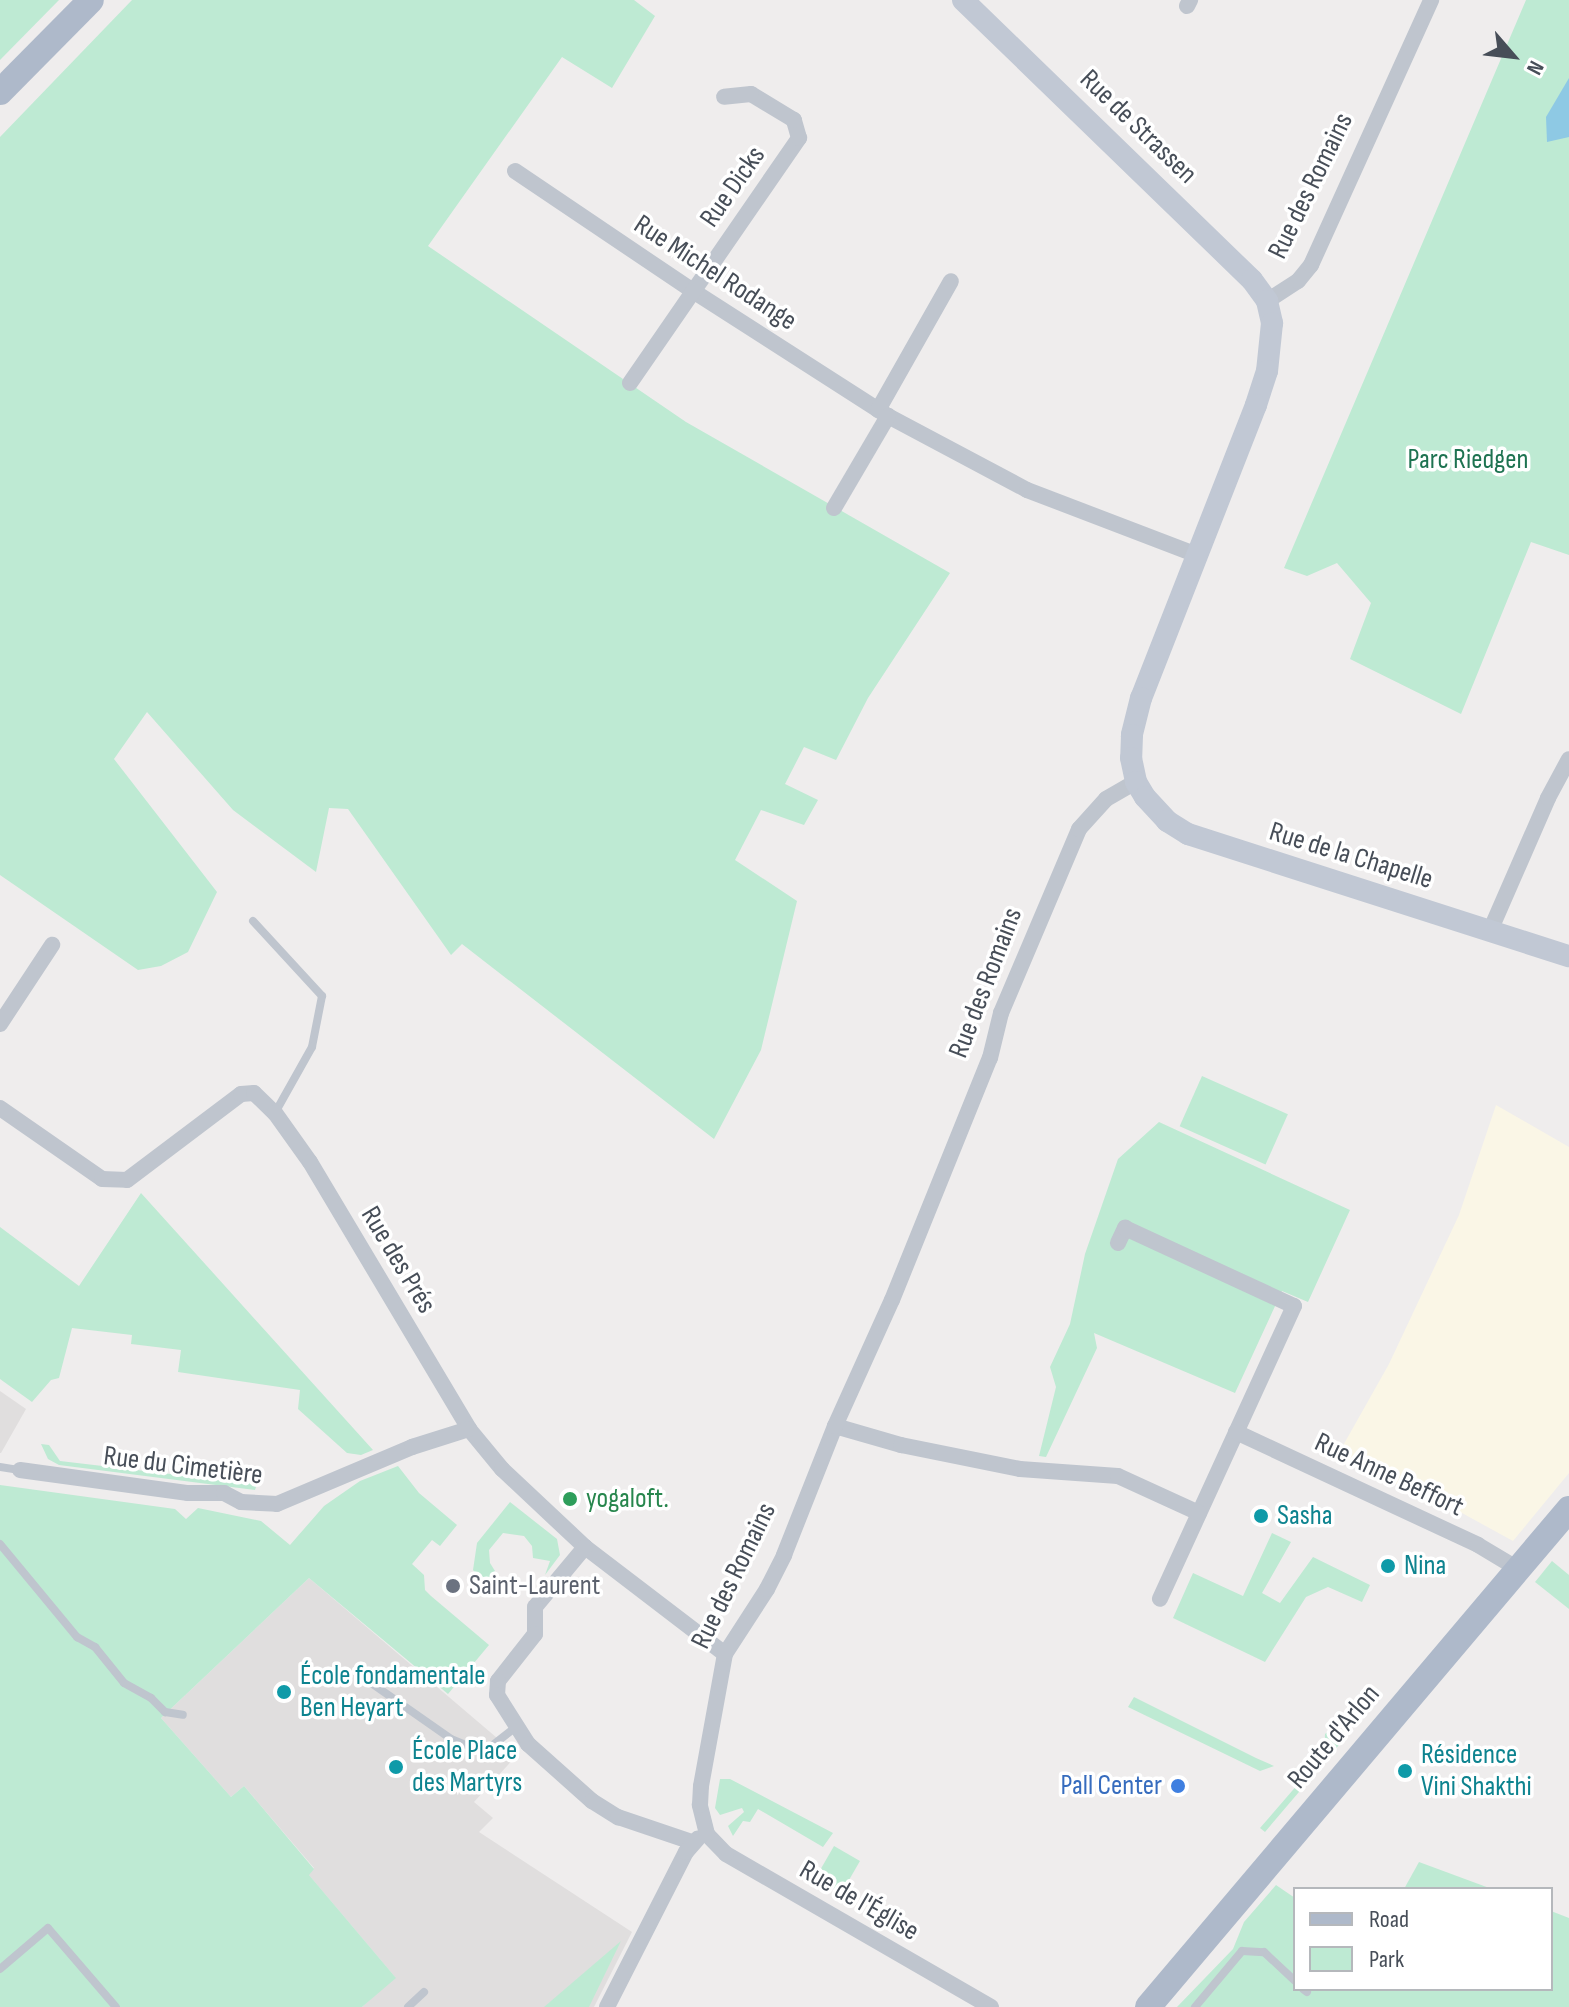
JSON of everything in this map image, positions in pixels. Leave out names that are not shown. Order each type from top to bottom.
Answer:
[{"type":"main road","points":[[0,92],[91,0]]},
{"type":"main road","name":"Rue de Strassen","points":[[963,0],[1252,280],[1267,301]]},
{"type":"main road","points":[[1136,782],[1131,758],[1132,735],[1141,698],[1267,371],[1272,334],[1267,301]]},
{"type":"main road","name":"Rue de la Chapelle","points":[[1136,782],[1154,809],[1188,834],[1569,956]]},
{"type":"main road","name":"Route d'Arlon","points":[[1148,2007],[1569,1509]]},
{"type":"street","name":"Rue des Romains","points":[[1267,301],[1298,281],[1311,265],[1431,0]]},
{"type":"street","name":"Rue Dicks","points":[[630,383],[799,138],[794,120],[751,94],[724,97]]},
{"type":"street","name":"Rue Michel Rodange","points":[[515,171],[693,291],[883,413],[1027,490],[1197,555]]},
{"type":"street","points":[[834,508],[951,281]]},
{"type":"street","points":[[1490,931],[1548,798],[1569,759]]},
{"type":"street","name":"Rue des Romains","points":[[699,1838],[701,1786],[725,1654],[767,1589],[835,1426],[898,1287],[990,1058],[1001,1013],[1079,829],[1095,808],[1136,782]]},
{"type":"street","points":[[0,1024],[52,945]]},
{"type":"street","name":"Rue des Prés","points":[[0,1108],[102,1179],[127,1180],[241,1094],[254,1093],[275,1113],[310,1162],[469,1429],[502,1469],[585,1547],[725,1654]]},
{"type":"street","points":[[1118,1243],[1125,1228],[1294,1306],[1160,1599]]},
{"type":"street","points":[[835,1426],[901,1445],[1020,1469],[1118,1476],[1199,1513]]},
{"type":"street","name":"Rue du Cimetière","points":[[20,1470],[188,1493],[224,1493],[241,1502],[277,1504],[412,1447],[469,1429]]},
{"type":"street","name":"Rue Anne Beffort","points":[[1236,1432],[1478,1545],[1518,1569]]},
{"type":"street","name":"Rue de l'Église","points":[[585,1547],[535,1607],[535,1634],[498,1681],[497,1695],[528,1744],[592,1801],[630,1822],[699,1838],[991,2007]]},
{"type":"street","points":[[607,2007],[699,1838]]},
{"type":"lane","points":[[253,921],[322,996],[312,1047],[275,1113]]},
{"type":"lane","points":[[0,1467],[20,1470]]},
{"type":"lane","points":[[0,1544],[77,1637],[95,1647],[124,1683],[151,1698],[165,1712],[183,1715]]},
{"type":"lane","points":[[364,1678],[451,1739],[484,1752],[516,1727]]},
{"type":"lane","points":[[0,1969],[48,1928],[116,2007]]},
{"type":"lane","points":[[1195,2007],[1242,1951],[1264,1952],[1293,1979]]},
{"type":"lane","points":[[408,2007],[424,1992]]},
{"type":"shaded area","points":[[1496,1105],[1569,1147],[1569,1473],[1513,1541],[1451,1507],[1336,1458],[1389,1364],[1459,1215]]},
{"type":"shaded area","points":[[0,1391],[26,1409],[1,1453],[0,1453]]},
{"type":"shaded area","points":[[309,1578],[517,1755],[474,1802],[493,1818],[479,1832],[632,1932],[594,2007],[362,2007],[395,1977],[308,1874],[314,1868],[244,1786],[231,1797],[161,1718]]},
{"type":"green space","points":[[0,0],[59,0],[0,60]]},
{"type":"green space","points":[[132,0],[634,0],[655,16],[612,88],[562,57],[428,246],[686,422],[950,573],[868,698],[836,760],[804,747],[785,784],[818,800],[804,825],[761,810],[735,860],[797,901],[761,1050],[714,1139],[462,944],[451,955],[348,809],[329,808],[316,872],[233,810],[147,712],[114,759],[217,892],[188,952],[161,966],[138,970],[0,875],[0,137]]},
{"type":"green space","name":"Parc Riedgen","points":[[1526,0],[1569,0],[1569,555],[1531,542],[1461,714],[1350,659],[1371,603],[1337,563],[1307,576],[1284,568]]},
{"type":"green space","points":[[1202,1076],[1288,1114],[1266,1164],[1180,1126]]},
{"type":"green space","points":[[1159,1122],[1350,1210],[1308,1302],[1282,1291],[1235,1393],[1094,1333],[1097,1348],[1046,1457],[1039,1456],[1056,1387],[1050,1367],[1070,1324],[1085,1254],[1118,1159]]},
{"type":"green space","points":[[141,1193],[373,1450],[361,1455],[347,1453],[298,1409],[300,1390],[178,1372],[181,1350],[131,1344],[132,1335],[72,1328],[59,1378],[51,1380],[32,1402],[0,1379],[0,1227],[79,1286]]},
{"type":"green space","points":[[41,1444],[49,1445],[60,1461],[257,1484],[255,1490],[59,1465],[48,1459]]},
{"type":"green space","points":[[398,1466],[419,1493],[457,1525],[440,1546],[432,1540],[412,1564],[424,1575],[425,1590],[489,1645],[448,1694],[309,1578],[161,1718],[231,1797],[244,1786],[314,1869],[309,1875],[396,1978],[362,2007],[0,2007],[0,1485],[175,1509],[186,1519],[198,1508],[261,1521],[290,1545],[324,1506],[360,1481]]},
{"type":"green space","points":[[510,1502],[557,1539],[560,1555],[545,1575],[550,1561],[533,1558],[532,1546],[524,1536],[503,1533],[489,1550],[490,1563],[495,1571],[485,1584],[473,1570],[477,1543]]},
{"type":"green space","points":[[1272,1533],[1291,1542],[1262,1593],[1280,1603],[1313,1557],[1370,1585],[1362,1602],[1328,1587],[1306,1597],[1265,1662],[1173,1618],[1193,1573],[1243,1596]]},
{"type":"green space","points":[[1552,1561],[1569,1575],[1569,1609],[1535,1582]]},
{"type":"green space","points":[[1134,1697],[1274,1766],[1260,1771],[1128,1707]]},
{"type":"green space","points":[[1332,1728],[1350,1732],[1265,1832],[1260,1828],[1324,1754],[1325,1734]]},
{"type":"green space","points":[[720,1779],[730,1779],[833,1833],[823,1847],[758,1809],[750,1822],[743,1821],[733,1836],[728,1826],[744,1812],[742,1808],[720,1815],[715,1808]]},
{"type":"green space","points":[[834,1846],[860,1861],[841,1893],[816,1878]]},
{"type":"green space","points":[[1419,1862],[1487,1887],[1405,1887]]},
{"type":"green space","points":[[1276,1885],[1293,1897],[1293,1991],[1553,1991],[1553,1912],[1569,1918],[1569,2007],[1177,2007],[1233,1949],[1244,1922]]},
{"type":"green space","points":[[621,1941],[589,2007],[544,2007]]},
{"type":"water","points":[[1569,78],[1569,137],[1547,142],[1546,117]]},
{"type":"place","name":"yogaloft.","points":[[570,1499]]},
{"type":"place","name":"Sasha","points":[[1261,1516]]},
{"type":"place","name":"Nina","points":[[1388,1566]]},
{"type":"place","name":"Saint-Laurent","points":[[453,1586]]},
{"type":"place","name":"École fondamentale Ben Heyart","points":[[284,1692]]},
{"type":"place","name":"École Place des Martyrs","points":[[396,1767]]},
{"type":"place","name":"Résidence Vini Shakthi","points":[[1405,1771]]},
{"type":"place","name":"Pall Center","points":[[1178,1786]]}]
